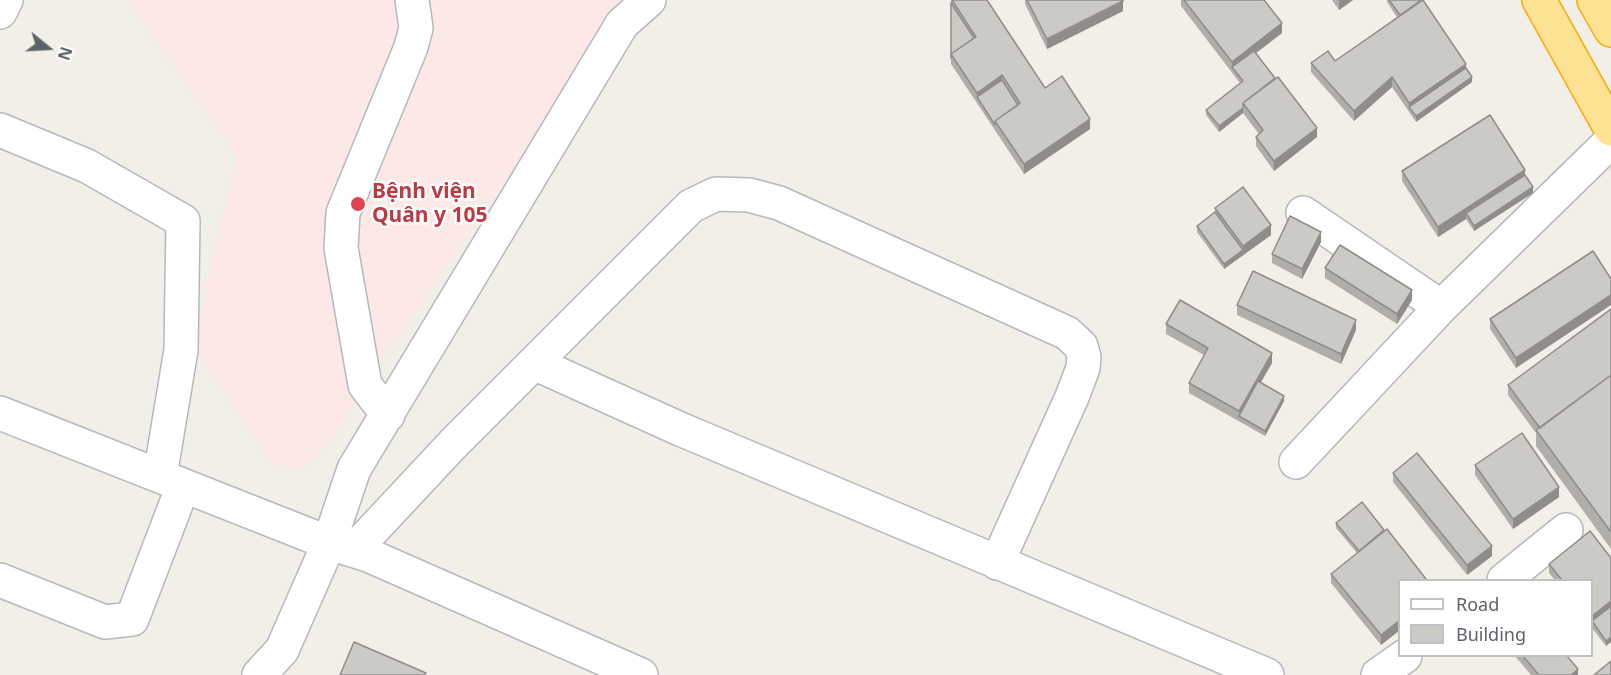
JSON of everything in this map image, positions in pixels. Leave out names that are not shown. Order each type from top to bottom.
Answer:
[{"type":"highway","points":[[1539,0],[1611,129]]},
{"type":"highway","points":[[1594,0],[1611,30]]},
{"type":"street","points":[[0,12],[6,0]]},
{"type":"street","points":[[388,415],[365,385],[341,248],[343,213],[411,47],[416,28],[412,0]]},
{"type":"street","points":[[341,547],[354,469],[622,24],[649,0]]},
{"type":"street","points":[[0,130],[87,166],[183,221],[181,350],[172,481],[132,619],[105,622],[0,580]]},
{"type":"street","points":[[1296,462],[1441,307],[1611,141]]},
{"type":"street","points":[[259,675],[282,650],[341,547],[534,363],[692,206],[716,194],[749,195],[779,203],[1067,333],[1081,346],[1084,357],[1083,368],[1072,397],[997,563]]},
{"type":"street","points":[[1304,213],[1441,307]]},
{"type":"street","points":[[534,363],[680,429],[1267,675]]},
{"type":"street","points":[[0,413],[341,547],[592,664],[641,675]]},
{"type":"street","points":[[1505,579],[1566,530]]},
{"type":"street","points":[[1378,675],[1404,657]]},
{"type":"shaded area","name":"Bệnh viện Quân y 105","points":[[128,0],[639,0],[616,21],[365,385],[330,444],[298,470],[274,466],[195,347],[214,251],[238,157]]},
{"type":"building","points":[[952,0],[987,0],[1045,88],[1062,76],[1090,119],[1024,164],[995,121],[1020,103],[1002,75],[977,93],[951,54],[976,37]]},
{"type":"building","points":[[1027,0],[1123,0],[1123,1],[1047,39]]},
{"type":"building","points":[[1184,0],[1264,0],[1282,23],[1232,62]]},
{"type":"building","points":[[1389,0],[1420,0],[1420,1],[1400,15]]},
{"type":"building","points":[[1423,0],[1466,64],[1409,103],[1392,77],[1354,111],[1311,63],[1328,51],[1335,61]]},
{"type":"building","points":[[951,3],[974,38],[951,54]]},
{"type":"building","points":[[1254,51],[1275,78],[1243,103],[1243,108],[1219,126],[1206,110],[1243,81],[1232,67]]},
{"type":"building","points":[[1466,68],[1472,77],[1416,116],[1409,107]]},
{"type":"building","points":[[1278,77],[1317,128],[1274,161],[1256,137],[1263,130],[1243,103]]},
{"type":"building","points":[[1002,80],[1018,105],[995,121],[995,125],[977,97]]},
{"type":"building","points":[[1490,115],[1525,170],[1438,227],[1402,171]]},
{"type":"building","points":[[1525,175],[1533,187],[1474,226],[1466,213]]},
{"type":"building","points":[[1243,187],[1271,225],[1243,246],[1215,208]]},
{"type":"building","points":[[1215,212],[1243,250],[1224,264],[1197,226]]},
{"type":"building","points":[[1290,216],[1321,232],[1302,269],[1272,254]]},
{"type":"building","points":[[1340,245],[1412,290],[1397,314],[1325,268]]},
{"type":"building","points":[[1593,251],[1611,279],[1611,295],[1516,358],[1490,319]]},
{"type":"building","points":[[1253,271],[1356,320],[1341,354],[1237,305]]},
{"type":"building","points":[[1180,300],[1272,353],[1239,411],[1189,383],[1208,348],[1166,324]]},
{"type":"building","points":[[1611,309],[1611,375],[1540,428],[1508,385]]},
{"type":"building","points":[[1611,375],[1611,532],[1536,430]]},
{"type":"building","points":[[1258,381],[1284,396],[1265,431],[1239,416]]},
{"type":"building","points":[[1522,433],[1559,487],[1513,519],[1475,465]]},
{"type":"building","points":[[1417,453],[1492,546],[1467,565],[1393,473]]},
{"type":"building","points":[[1362,502],[1384,530],[1359,551],[1336,523]]},
{"type":"building","points":[[1387,529],[1426,579],[1398,579],[1398,622],[1381,635],[1331,574]]},
{"type":"building","points":[[1590,531],[1611,558],[1611,601],[1593,615],[1593,579],[1561,579],[1549,564]]},
{"type":"building","points":[[1611,606],[1611,637],[1606,641],[1593,620]]},
{"type":"building","points":[[354,642],[426,673],[424,675],[340,675]]},
{"type":"building","points":[[1524,657],[1568,657],[1578,669],[1571,675],[1539,675]]},
{"type":"building","points":[[1611,661],[1611,675],[1594,675]]},
{"type":"place","name":"Bệnh viện Quân y 105","points":[[358,204]]}]
